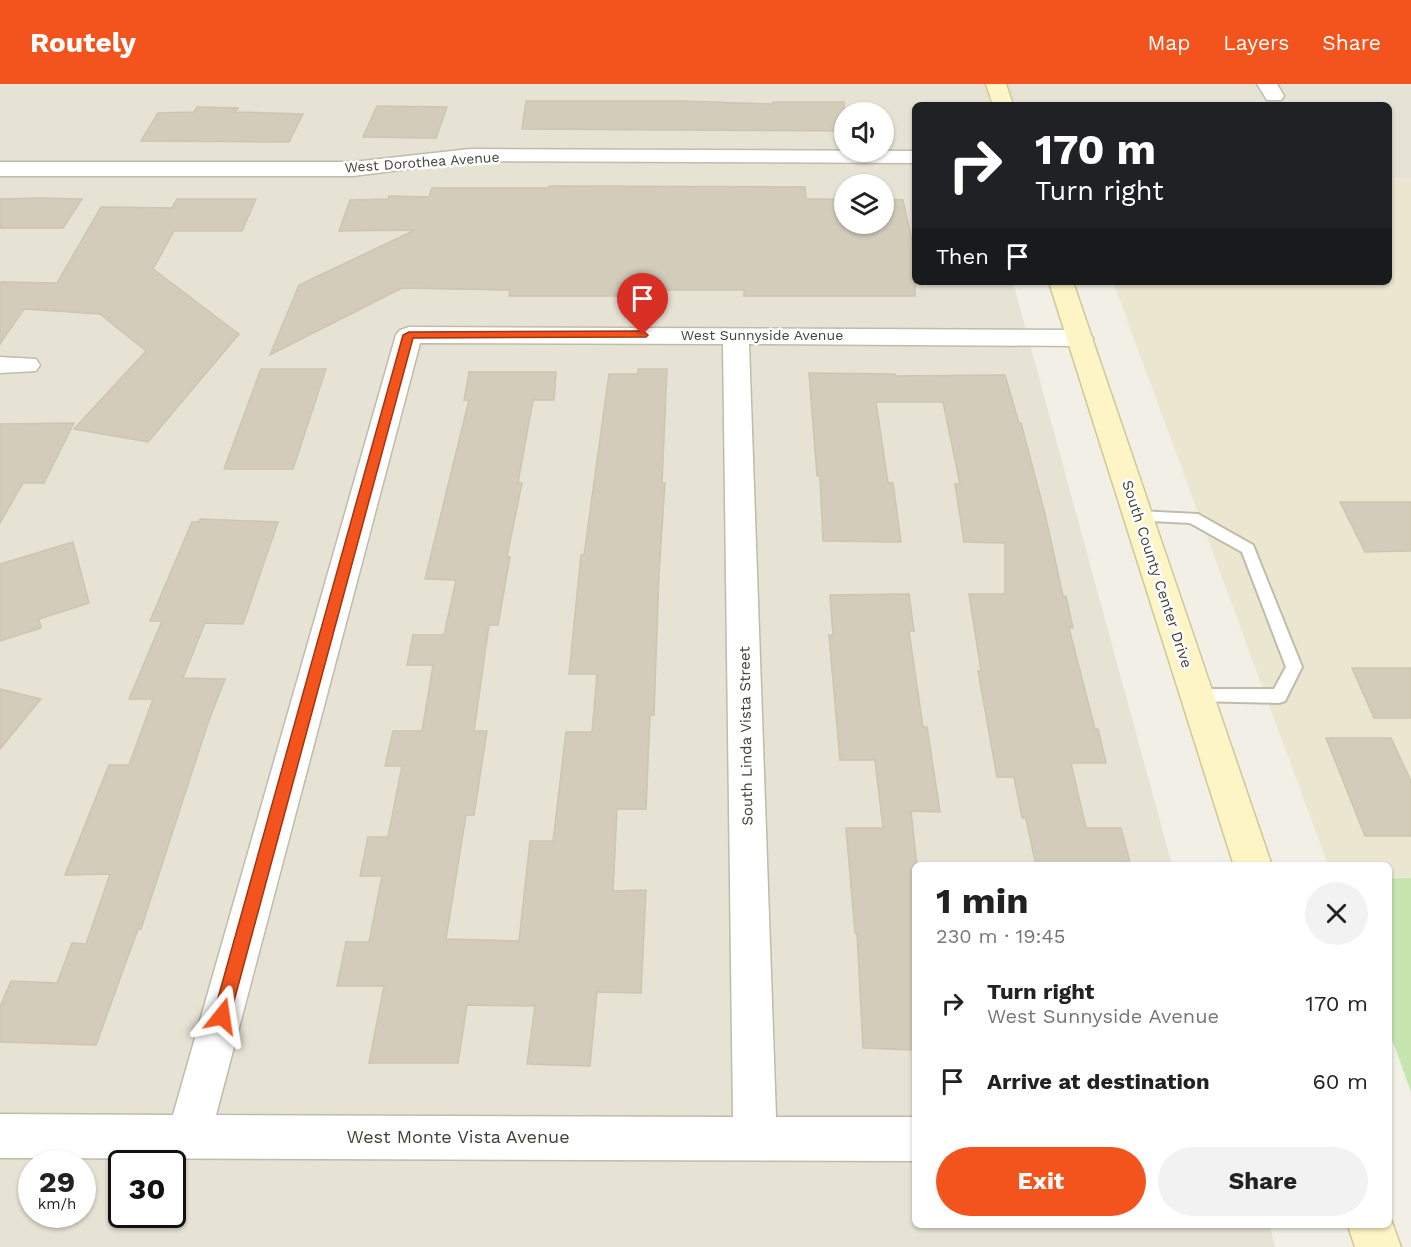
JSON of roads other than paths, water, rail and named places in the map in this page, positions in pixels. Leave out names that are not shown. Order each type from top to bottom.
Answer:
[{"type":"street","points":[[996,84],[1002,102]]},
{"type":"street","name":"West Dorothea Avenue","points":[[0,169],[353,169],[470,155],[912,157]]},
{"type":"street","name":"South County Center Drive","points":[[1062,285],[1252,862]]},
{"type":"street","name":"West Sunnyside Avenue","points":[[189,1136],[409,335],[1080,338]]},
{"type":"street","name":"South Linda Vista Street","points":[[736,335],[755,1137]]},
{"type":"street","points":[[0,365],[27,365]]},
{"type":"street","name":"West Monte Vista Avenue","points":[[0,1136],[912,1139]]},
{"type":"street","points":[[1372,1228],[1378,1247]]},
{"type":"lane","points":[[1138,516],[1193,518],[1248,549],[1294,668],[1279,696],[1197,696]]}]
